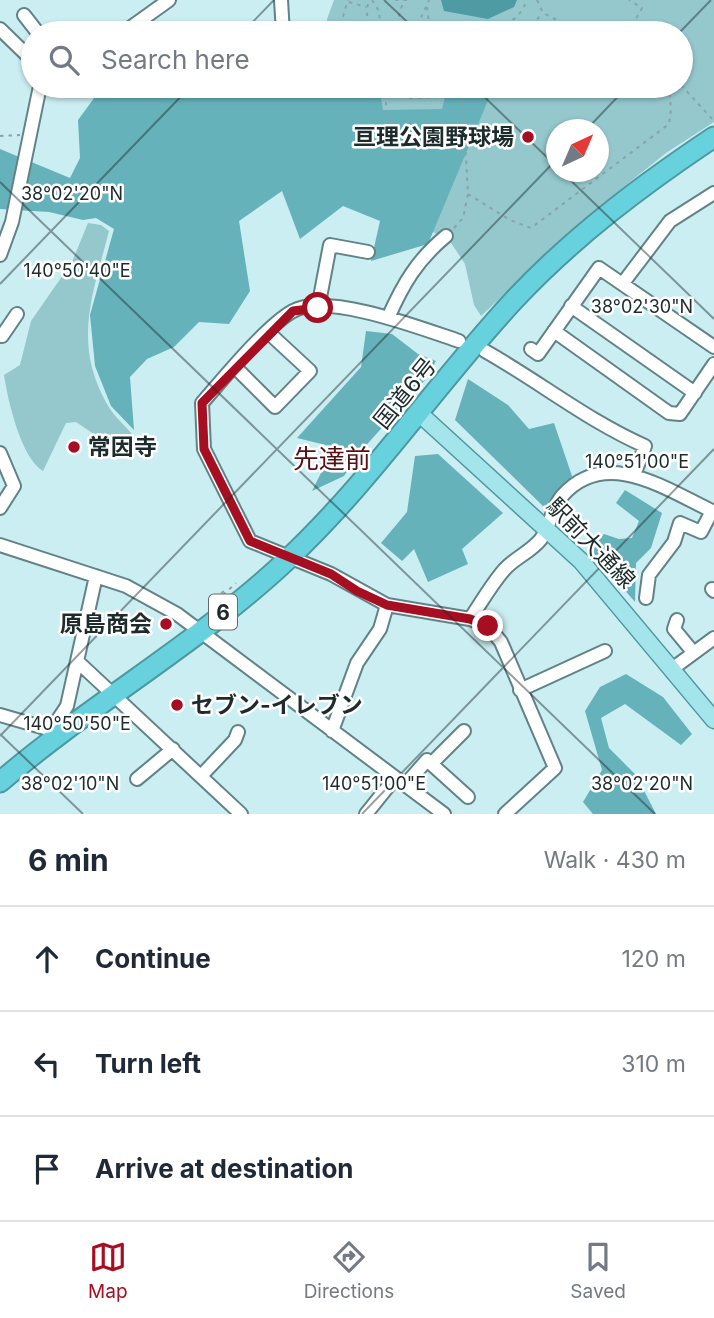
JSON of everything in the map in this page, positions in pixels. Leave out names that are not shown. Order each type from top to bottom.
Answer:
[{"type":"highway","name":"国道6号","points":[[0,782],[200,630],[288,559],[373,470],[477,342],[552,260],[593,224],[714,137]]},
{"type":"main road","name":"駅前大通線","points":[[420,414],[549,528],[597,578],[714,720]]},
{"type":"street","points":[[139,21],[169,0]]},
{"type":"street","points":[[281,0],[282,21]]},
{"type":"street","points":[[24,15],[29,21]]},
{"type":"street","points":[[0,29],[21,49]]},
{"type":"street","points":[[0,255],[18,194],[37,98]]},
{"type":"street","points":[[623,283],[670,220],[714,193]]},
{"type":"street","points":[[388,318],[405,280],[422,255],[446,236]]},
{"type":"street","points":[[318,308],[330,245],[368,252]]},
{"type":"street","points":[[531,349],[538,354],[599,268],[714,347]]},
{"type":"street","points":[[571,306],[695,393]]},
{"type":"street","points":[[459,341],[363,310],[318,308],[293,311],[268,333],[202,403],[204,449],[250,541],[288,559],[331,574],[357,591],[387,605],[470,619],[488,626],[501,642],[555,768],[505,814]]},
{"type":"street","points":[[1,339],[17,314]]},
{"type":"street","points":[[554,331],[669,413],[680,414],[714,364]]},
{"type":"street","points":[[235,367],[275,407],[310,372],[268,333]]},
{"type":"street","points":[[485,351],[525,373],[564,403],[645,446],[634,475]]},
{"type":"street","points":[[0,453],[13,486],[0,508]]},
{"type":"street","points":[[470,619],[503,571],[537,544],[549,528],[557,503],[586,477],[605,471],[634,475],[713,511],[701,532],[680,523],[674,542],[649,575],[646,598]]},
{"type":"street","points":[[0,545],[127,586],[200,630],[444,814]]},
{"type":"street","points":[[0,715],[45,728],[51,727],[64,714],[96,576]]},
{"type":"street","points":[[332,731],[357,663],[380,629],[387,605]]},
{"type":"street","points":[[677,620],[674,628],[693,652]]},
{"type":"street","points":[[672,669],[713,636]]},
{"type":"street","points":[[520,690],[605,652]]},
{"type":"street","points":[[77,661],[241,814]]},
{"type":"street","points":[[431,764],[464,731]]},
{"type":"street","points":[[201,776],[238,732]]},
{"type":"street","points":[[137,779],[173,749]]},
{"type":"street","points":[[366,814],[427,760],[468,797]]},
{"type":"path","points":[[366,21],[366,7],[370,0],[379,11],[380,21]]},
{"type":"path","points":[[394,0],[409,0]]},
{"type":"path","points":[[419,21],[429,0]]},
{"type":"path","points":[[510,21],[527,0]]},
{"type":"path","points":[[537,0],[542,13],[558,21]]},
{"type":"path","points":[[629,0],[642,8],[635,21]]},
{"type":"path","points":[[342,21],[348,1],[366,7]]},
{"type":"path","points":[[397,21],[403,2]]},
{"type":"path","points":[[426,6],[429,21]]},
{"type":"path","points":[[536,21],[542,13]]},
{"type":"path","points":[[386,98],[386,114],[397,127]]},
{"type":"path","points":[[446,236],[463,218],[468,194],[463,98]]},
{"type":"path","points":[[468,194],[510,220],[531,228],[669,124],[670,98]]},
{"type":"path","points":[[693,98],[714,121]]},
{"type":"path","points":[[0,136],[28,134]]},
{"type":"path","points":[[236,583],[222,594],[239,614]]},
{"type":"shaded area","points":[[334,0],[714,0],[714,122],[666,153],[595,210],[481,316],[474,305],[465,264],[451,243],[303,153],[315,98],[693,98],[693,21],[327,21]]},
{"type":"shaded area","points":[[441,0],[517,0],[514,7],[488,19],[444,11]]},
{"type":"shaded area","points":[[94,98],[381,98],[383,110],[442,109],[445,98],[489,98],[428,244],[371,261],[380,221],[343,206],[300,239],[282,191],[239,221],[250,291],[229,324],[199,322],[174,347],[147,359],[130,377],[134,430],[111,406],[95,366],[90,315],[114,229],[96,218],[83,220],[49,212],[0,209],[0,149],[70,178],[80,158],[78,120]]},
{"type":"shaded area","points":[[88,223],[101,225],[109,231],[92,297],[88,339],[90,360],[107,404],[143,451],[104,441],[76,422],[66,423],[43,471],[35,464],[22,442],[12,413],[4,375],[20,365],[31,321],[72,262]]},
{"type":"shaded area","points":[[366,331],[392,334],[418,354],[436,361],[425,380],[361,451],[344,476],[312,491],[334,447],[297,438],[361,367]]},
{"type":"shaded area","points":[[468,379],[508,405],[529,429],[554,423],[572,476],[546,509],[455,420]]},
{"type":"shaded area","points":[[438,454],[503,513],[462,549],[468,564],[428,582],[414,549],[402,561],[381,543],[407,512],[415,456]]},
{"type":"shaded area","points":[[625,490],[662,513],[651,548],[636,563],[635,602],[589,549],[604,534],[619,539],[632,538],[639,521],[616,503]]},
{"type":"shaded area","points":[[626,674],[663,697],[692,734],[681,745],[625,704],[601,718],[609,748],[636,775],[656,814],[593,814],[583,802],[602,770],[585,711],[600,687]]},
{"type":"place","name":"亘理公園野球場","points":[[528,137]]},
{"type":"place","name":"常因寺","points":[[74,447]]},
{"type":"place","name":"原島商会","points":[[166,624]]},
{"type":"place","name":"セブン-イレブン","points":[[177,705]]},
{"type":"district","name":"先達前","points":[[332,458]]},
{"type":"route","points":[[318,308],[293,311],[268,333],[201,406],[204,449],[245,533],[250,541],[258,546],[331,574],[357,591],[387,605],[470,619],[488,626]]}]
